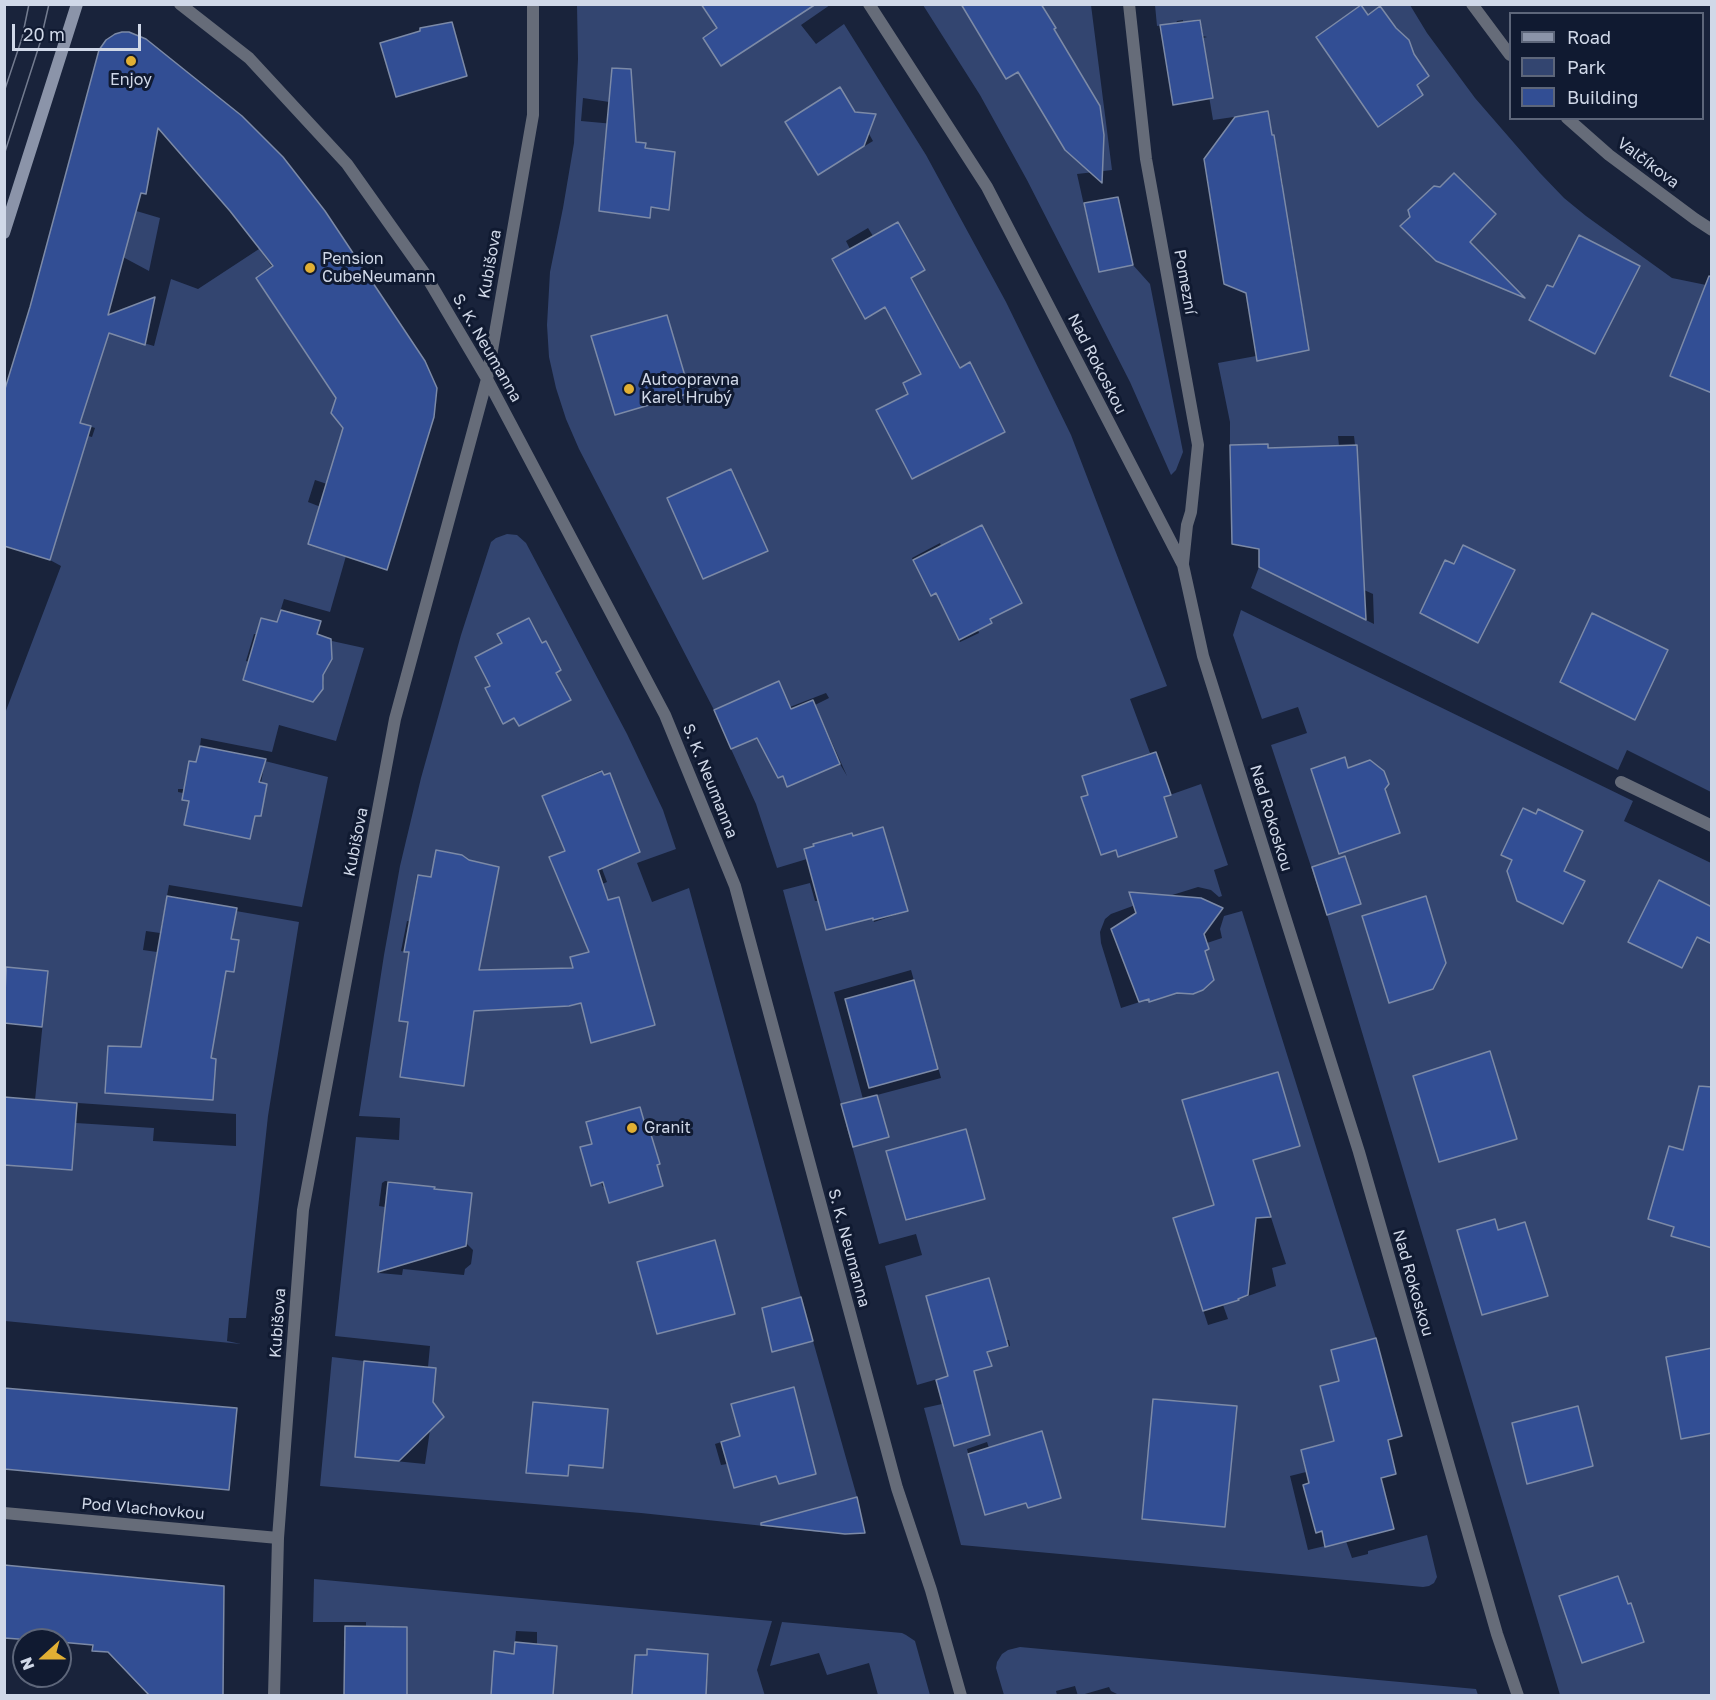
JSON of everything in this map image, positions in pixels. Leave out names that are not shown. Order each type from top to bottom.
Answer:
[{"type":"main road","points":[[4,233],[77,4]]},
{"type":"street","name":"S. K. Neumanna","points":[[180,4],[249,58],[347,164],[425,274],[487,378],[665,715],[735,886],[897,1488],[931,1590],[961,1695]]},
{"type":"street","name":"Kubišova","points":[[274,1695],[278,1538],[303,1210],[395,719],[487,378],[533,115],[533,4]]},
{"type":"street","name":"Nad Rokoskou","points":[[869,4],[987,187],[1183,565],[1203,656],[1359,1152],[1497,1634],[1518,1695]]},
{"type":"street","name":"Pomezní","points":[[1129,4],[1146,159],[1198,445],[1183,565]]},
{"type":"street","points":[[1472,4],[1509,54]]},
{"type":"street","name":"Valčíkova","points":[[1569,120],[1609,155],[1712,230]]},
{"type":"street","points":[[1621,782],[1712,826]]},
{"type":"street","name":"Pod Vlachovkou","points":[[4,1513],[278,1538]]},
{"type":"green space","points":[[577,5],[701,5],[717,28],[703,38],[721,65],[794,19],[785,5],[830,5],[801,25],[816,44],[844,24],[926,155],[1006,302],[1071,435],[1167,686],[1130,699],[1150,753],[1083,776],[1088,795],[1082,797],[1102,855],[1134,845],[1137,851],[1177,837],[1164,797],[1201,784],[1228,865],[1214,870],[1222,896],[1219,897],[1211,890],[1198,887],[1150,902],[1149,900],[1111,914],[1105,919],[1100,932],[1101,943],[1121,1008],[1149,999],[1149,1001],[1181,992],[1194,994],[1203,990],[1205,951],[1209,949],[1207,943],[1222,938],[1220,929],[1224,916],[1242,911],[1376,1338],[1339,1381],[1320,1386],[1334,1441],[1301,1450],[1306,1472],[1290,1476],[1308,1550],[1346,1541],[1352,1558],[1368,1554],[1368,1551],[1427,1535],[1437,1577],[1429,1586],[961,1545],[924,1408],[942,1404],[954,1445],[990,1435],[984,1411],[952,1377],[992,1365],[987,1350],[1004,1345],[1005,1347],[1010,1346],[1009,1340],[1006,1340],[989,1278],[926,1296],[948,1376],[917,1385],[885,1266],[922,1255],[916,1234],[879,1244],[846,1124],[882,1114],[877,1095],[941,1078],[911,970],[834,992],[863,1099],[841,1104],[783,890],[810,883],[826,930],[873,918],[874,922],[907,911],[883,828],[825,840],[826,843],[804,849],[807,859],[777,868],[756,804],[731,749],[764,735],[775,773],[778,778],[783,776],[787,787],[840,764],[847,776],[815,705],[829,698],[826,693],[790,707],[779,682],[714,710],[579,449],[566,419],[549,357],[547,325],[550,272],[574,143],[578,59]],"holes":[[[839,88],[855,112],[865,113],[872,124],[869,134],[873,141],[818,174],[785,122]],[[583,98],[629,105],[634,110],[634,115],[633,119],[625,125],[581,121]],[[612,139],[646,143],[645,148],[669,209],[651,207],[650,218],[605,212],[608,185],[601,184],[604,152]],[[898,222],[925,270],[911,278],[932,316],[885,307],[832,259],[850,249],[846,241],[868,228],[873,236]],[[667,315],[690,392],[615,415],[592,336]],[[970,362],[1004,432],[912,479],[876,410]],[[731,469],[767,551],[703,579],[667,498]],[[982,525],[1021,603],[990,619],[991,623],[978,630],[979,633],[960,642],[936,593],[930,595],[912,558]],[[966,1129],[984,1199],[906,1221],[887,1151]],[[1268,1208],[1286,1264],[1272,1268],[1276,1286],[1223,1305],[1228,1319],[1208,1325],[1173,1218]],[[1153,1399],[1237,1406],[1225,1527],[1142,1519]],[[1042,1431],[1061,1498],[1028,1508],[1026,1503],[985,1515],[967,1449],[987,1442],[989,1448]]]},
{"type":"green space","points":[[923,5],[1091,5],[1112,170],[1077,174],[1099,272],[1133,265],[1150,284],[1183,452],[1176,470],[1171,475],[1130,382],[1027,180],[980,95]]},
{"type":"green space","points":[[1155,5],[1410,5],[1427,33],[1475,98],[1564,198],[1672,278],[1711,286],[1711,792],[1627,750],[1618,770],[1251,588],[1259,567],[1374,624],[1373,594],[1364,590],[1357,445],[1355,445],[1354,436],[1338,436],[1339,446],[1268,448],[1268,444],[1230,445],[1230,422],[1218,363],[1256,356],[1257,361],[1309,349],[1291,235],[1286,236],[1277,186],[1283,185],[1268,112],[1213,120],[1203,60],[1203,38],[1207,37],[1203,36],[1200,19],[1157,26]]},
{"type":"green space","points":[[133,210],[160,218],[149,271],[121,256]]},
{"type":"green space","points":[[259,249],[272,267],[256,278],[280,314],[296,304],[299,343],[339,401],[333,416],[338,421],[345,421],[333,486],[315,480],[308,502],[326,509],[315,522],[308,544],[346,556],[330,612],[284,599],[277,622],[261,618],[246,661],[249,662],[243,680],[314,702],[323,688],[322,674],[332,659],[332,641],[364,648],[336,741],[279,725],[272,752],[201,738],[198,763],[184,789],[178,789],[178,792],[183,793],[182,800],[189,801],[184,825],[261,816],[267,785],[261,783],[265,761],[328,777],[302,907],[169,885],[160,933],[146,931],[143,950],[157,952],[151,989],[220,1002],[226,971],[234,972],[239,941],[231,939],[236,911],[299,922],[268,1116],[246,1318],[229,1318],[227,1341],[241,1344],[5,1321],[5,1165],[71,1170],[76,1123],[154,1128],[153,1141],[236,1146],[236,1114],[35,1100],[48,971],[5,967],[4,716],[61,566],[50,560],[88,436],[92,437],[95,428],[80,423],[109,333],[154,346],[171,279],[198,289]]},
{"type":"green space","points":[[507,534],[517,535],[526,543],[627,734],[663,810],[676,849],[637,863],[652,902],[689,888],[801,1297],[762,1308],[772,1352],[813,1341],[857,1497],[815,1508],[821,1532],[641,1513],[320,1486],[332,1357],[364,1361],[355,1457],[425,1464],[430,1430],[437,1423],[433,1402],[436,1368],[428,1367],[430,1346],[335,1336],[356,1137],[399,1140],[400,1118],[359,1116],[400,866],[421,778],[461,635],[491,542]],"holes":[[[529,618],[542,643],[561,670],[556,673],[571,700],[519,726],[514,718],[503,724],[485,689],[490,685],[475,657],[502,643],[498,634]],[[601,770],[604,775],[610,773],[630,826],[598,858],[607,882],[567,899],[565,851],[542,796]],[[469,860],[499,867],[485,939],[439,959],[401,951],[407,921],[422,923],[427,902],[413,899],[417,875],[431,877]],[[601,948],[635,955],[654,1025],[592,1042],[581,1003],[574,1005],[574,972],[570,957]],[[402,1001],[464,1085],[400,1077],[408,1022],[399,1021]],[[640,1107],[646,1128],[649,1128],[663,1186],[609,1203],[605,1187],[601,1183],[592,1185],[581,1147],[592,1144],[586,1122]],[[385,1181],[471,1193],[466,1243],[473,1250],[471,1264],[465,1269],[464,1275],[403,1269],[402,1275],[379,1273],[385,1207],[379,1206],[382,1183]],[[714,1241],[734,1314],[657,1334],[637,1262]],[[533,1402],[608,1409],[603,1468],[569,1465],[568,1476],[526,1473]],[[731,1404],[811,1474],[779,1484],[776,1476],[734,1488],[727,1464],[721,1465],[715,1444],[740,1436]]]},
{"type":"green space","points":[[1241,610],[1633,801],[1624,821],[1711,863],[1711,1695],[1560,1695],[1327,915],[1271,745],[1307,733],[1298,707],[1262,719],[1233,635]]},
{"type":"green space","points":[[314,1579],[772,1621],[757,1670],[765,1696],[706,1695],[709,1655],[648,1649],[647,1655],[635,1655],[632,1695],[553,1695],[557,1646],[537,1644],[537,1632],[516,1631],[514,1654],[494,1652],[491,1695],[407,1695],[407,1627],[366,1626],[366,1622],[313,1622]]},
{"type":"green space","points":[[782,1622],[902,1633],[915,1641],[930,1695],[878,1695],[869,1663],[827,1675],[819,1653],[770,1666]]},
{"type":"green space","points":[[1020,1647],[1476,1689],[1478,1695],[1121,1696],[1111,1691],[1109,1687],[1078,1696],[1075,1686],[1056,1691],[1057,1695],[1004,1695],[996,1668],[997,1662],[1008,1650]]},
{"type":"building","points":[[701,4],[816,4],[721,66],[703,38],[717,28]]},
{"type":"building","points":[[961,4],[1041,4],[1100,106],[1104,135],[1102,183],[1065,150],[1018,72],[1006,79]]},
{"type":"building","points":[[1361,5],[1368,15],[1380,6],[1396,28],[1409,40],[1414,54],[1429,76],[1417,85],[1423,95],[1378,127],[1316,37]]},
{"type":"building","points":[[1200,20],[1213,98],[1173,105],[1160,25]]},
{"type":"building","points":[[452,22],[467,76],[396,97],[380,43],[420,31],[420,28]]},
{"type":"building","points":[[122,32],[129,32],[146,39],[242,116],[283,157],[325,211],[425,361],[437,388],[434,417],[387,570],[308,544],[343,428],[331,413],[336,398],[256,278],[273,266],[230,211],[158,128],[146,194],[141,193],[108,315],[155,297],[145,345],[109,333],[80,423],[91,426],[50,560],[4,546],[4,392],[30,307],[99,50],[106,40]]},
{"type":"building","points":[[612,68],[631,69],[636,142],[646,143],[645,148],[675,152],[669,210],[651,207],[650,218],[599,211]]},
{"type":"building","points":[[840,87],[855,112],[876,114],[864,146],[818,175],[785,122]]},
{"type":"building","points":[[1268,111],[1272,135],[1274,135],[1309,350],[1257,361],[1246,293],[1224,284],[1204,159],[1235,117]]},
{"type":"building","points":[[1454,173],[1496,214],[1470,242],[1525,298],[1436,261],[1400,226],[1410,217],[1408,210],[1434,186],[1440,187]]},
{"type":"building","points":[[1118,197],[1133,265],[1099,272],[1084,203]]},
{"type":"building","points":[[898,222],[925,270],[911,278],[960,368],[970,362],[1005,432],[912,479],[876,410],[908,394],[903,383],[921,374],[885,307],[865,319],[832,259]]},
{"type":"building","points":[[1579,235],[1640,266],[1595,354],[1529,320],[1547,285],[1553,287]]},
{"type":"building","points":[[1709,276],[1712,277],[1712,393],[1670,376]]},
{"type":"building","points":[[667,315],[690,393],[615,415],[591,336]]},
{"type":"building","points":[[1268,444],[1268,448],[1357,445],[1366,620],[1259,567],[1259,549],[1232,544],[1230,445]]},
{"type":"building","points":[[731,469],[768,551],[703,579],[667,498]]},
{"type":"building","points":[[982,525],[1022,603],[990,619],[992,623],[959,640],[936,593],[931,596],[913,560]]},
{"type":"building","points":[[1463,545],[1515,570],[1478,643],[1420,613],[1445,560],[1454,564]]},
{"type":"building","points":[[281,610],[321,621],[317,634],[331,639],[332,659],[323,675],[323,689],[313,702],[243,680],[261,618],[277,622]]},
{"type":"building","points":[[1592,613],[1668,650],[1635,720],[1560,682]]},
{"type":"building","points":[[529,618],[542,643],[546,641],[561,670],[556,673],[571,700],[519,726],[514,718],[503,724],[485,688],[490,686],[475,657],[502,643],[497,634]]},
{"type":"building","points":[[779,681],[791,709],[813,700],[840,764],[787,787],[783,776],[778,778],[757,738],[731,749],[714,710]]},
{"type":"building","points":[[200,746],[266,759],[259,782],[267,784],[261,816],[255,816],[250,839],[184,825],[189,801],[182,800],[189,761],[196,762]]},
{"type":"building","points":[[1156,752],[1171,795],[1164,797],[1177,837],[1118,857],[1116,850],[1101,855],[1081,797],[1088,795],[1082,776]]},
{"type":"building","points":[[1345,757],[1348,768],[1370,760],[1384,771],[1389,784],[1385,789],[1400,833],[1339,854],[1311,769]]},
{"type":"building","points":[[602,771],[604,775],[610,773],[640,852],[598,870],[608,900],[619,897],[655,1025],[591,1043],[581,1003],[569,1006],[474,1011],[464,1086],[400,1077],[408,1022],[399,1021],[409,952],[404,952],[418,875],[431,877],[436,850],[462,855],[469,860],[499,867],[479,970],[573,968],[570,957],[589,952],[549,857],[565,851],[542,796]]},
{"type":"building","points":[[1523,808],[1536,814],[1538,809],[1583,831],[1564,871],[1585,881],[1563,924],[1517,901],[1507,871],[1512,860],[1501,855]]},
{"type":"building","points":[[883,827],[908,911],[826,930],[804,849],[814,846],[813,844],[852,833],[853,836]]},
{"type":"building","points":[[1345,856],[1361,904],[1327,915],[1312,867]]},
{"type":"building","points":[[1659,880],[1712,907],[1712,944],[1697,937],[1682,968],[1628,942]]},
{"type":"building","points":[[1129,892],[1201,898],[1223,908],[1204,934],[1209,949],[1205,951],[1214,980],[1203,990],[1193,994],[1177,993],[1149,1002],[1149,999],[1139,1002],[1111,929],[1136,913]]},
{"type":"building","points":[[167,896],[237,908],[231,939],[239,940],[234,972],[226,971],[211,1058],[216,1059],[213,1100],[105,1093],[108,1046],[141,1047]]},
{"type":"building","points":[[1426,896],[1446,963],[1433,989],[1389,1003],[1362,916]]},
{"type":"building","points":[[6,967],[48,971],[42,1027],[4,1023]]},
{"type":"building","points":[[914,980],[938,1069],[869,1088],[845,999]]},
{"type":"building","points":[[1490,1051],[1517,1139],[1439,1162],[1413,1076]]},
{"type":"building","points":[[1278,1072],[1300,1146],[1253,1160],[1271,1217],[1256,1218],[1248,1295],[1203,1311],[1173,1218],[1214,1205],[1182,1100]]},
{"type":"building","points":[[1699,1086],[1712,1087],[1712,1248],[1671,1236],[1674,1227],[1648,1219],[1669,1146],[1683,1150]]},
{"type":"building","points":[[877,1095],[889,1137],[853,1147],[841,1104]]},
{"type":"building","points":[[4,1097],[77,1103],[72,1170],[4,1165]]},
{"type":"building","points":[[640,1107],[660,1164],[657,1165],[663,1186],[609,1203],[603,1182],[591,1186],[580,1147],[592,1144],[586,1122]]},
{"type":"building","points":[[966,1129],[985,1199],[906,1220],[886,1151]]},
{"type":"building","points":[[388,1182],[472,1193],[466,1246],[378,1272]]},
{"type":"building","points":[[1495,1219],[1498,1230],[1525,1222],[1548,1296],[1482,1315],[1457,1230]]},
{"type":"building","points":[[715,1240],[735,1314],[657,1334],[637,1262]]},
{"type":"building","points":[[989,1278],[1008,1346],[987,1352],[992,1366],[974,1371],[990,1435],[954,1446],[936,1380],[948,1376],[926,1296]]},
{"type":"building","points":[[801,1297],[813,1341],[772,1352],[762,1308]]},
{"type":"building","points":[[1376,1338],[1402,1436],[1388,1440],[1396,1474],[1381,1478],[1394,1529],[1325,1547],[1322,1531],[1316,1533],[1303,1485],[1309,1483],[1301,1450],[1334,1441],[1320,1386],[1339,1381],[1331,1350]]},
{"type":"building","points":[[1712,1348],[1712,1433],[1681,1439],[1666,1357]]},
{"type":"building","points":[[364,1361],[436,1368],[433,1402],[444,1417],[399,1461],[355,1457]]},
{"type":"building","points":[[794,1387],[816,1474],[779,1484],[776,1476],[734,1488],[721,1442],[740,1436],[731,1404]]},
{"type":"building","points":[[4,1388],[237,1408],[229,1490],[4,1469]]},
{"type":"building","points":[[1153,1399],[1237,1406],[1225,1527],[1142,1519]]},
{"type":"building","points":[[533,1402],[608,1409],[603,1468],[569,1465],[568,1476],[526,1473]]},
{"type":"building","points":[[1578,1406],[1593,1466],[1527,1484],[1512,1423]]},
{"type":"building","points":[[1042,1431],[1061,1498],[1028,1508],[1026,1503],[985,1515],[968,1454]]},
{"type":"building","points":[[857,1497],[865,1533],[845,1534],[761,1525],[761,1523]]},
{"type":"building","points":[[4,1565],[224,1586],[223,1695],[149,1695],[108,1652],[92,1651],[93,1645],[72,1643],[72,1628],[12,1628],[12,1639],[4,1638]]},
{"type":"building","points":[[1618,1576],[1628,1604],[1631,1603],[1644,1642],[1582,1663],[1559,1596]]},
{"type":"building","points":[[345,1626],[407,1627],[407,1695],[344,1695]]},
{"type":"building","points":[[515,1642],[557,1646],[553,1695],[491,1695],[494,1651],[514,1654]]},
{"type":"building","points":[[647,1649],[708,1654],[706,1695],[632,1695],[635,1655],[647,1655]]},
{"type":"tram line","points":[[4,92],[22,38],[29,4]]},
{"type":"tram line","points":[[4,155],[40,43],[49,4]]},
{"type":"place","name":"Enjoy","points":[[131,61]]},
{"type":"place","name":"Pension CubeNeumann","points":[[310,268]]},
{"type":"place","name":"Autoopravna Karel Hrubý","points":[[629,389]]},
{"type":"place","name":"Granit","points":[[632,1128]]}]
